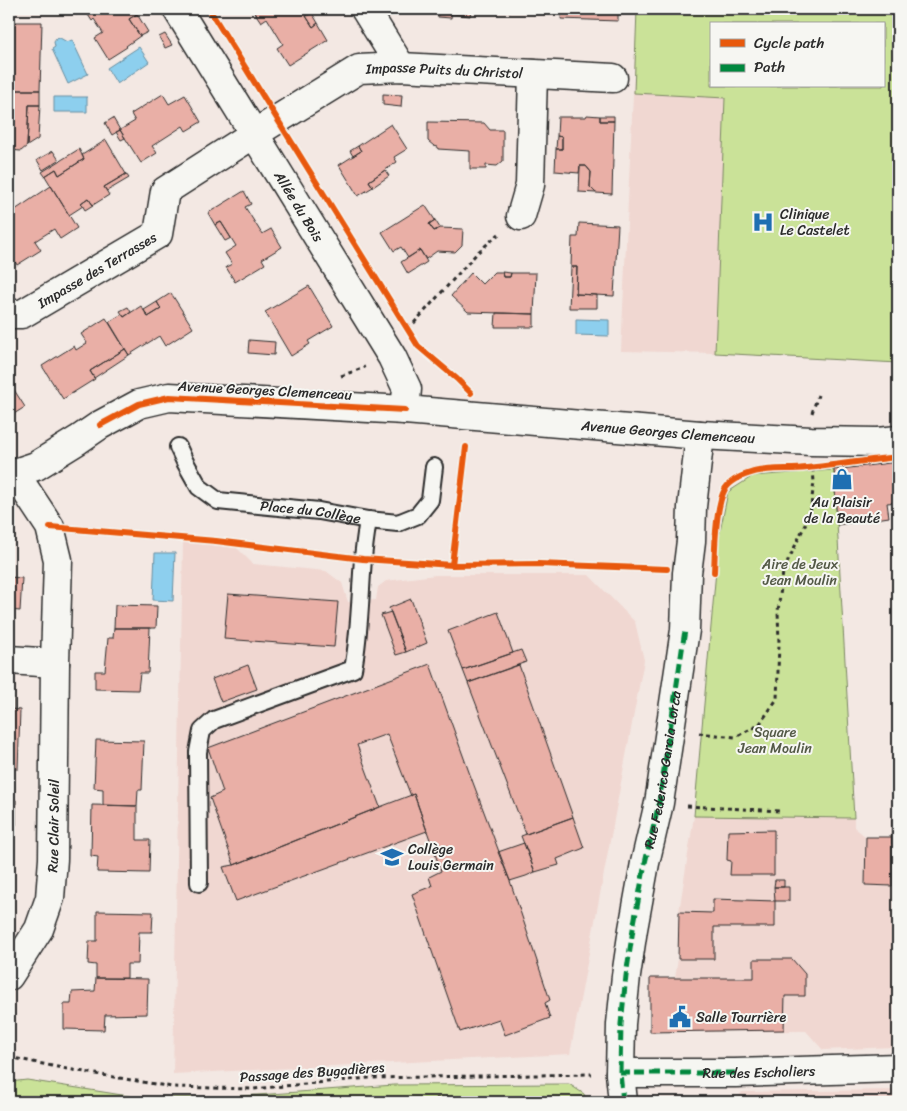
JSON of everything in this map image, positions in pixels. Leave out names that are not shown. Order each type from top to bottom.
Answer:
[{"type":"street","name":"Allée du Bois","points":[[177,9],[392,357],[407,389],[406,410]]},
{"type":"street","points":[[365,9],[401,67]]},
{"type":"street","name":"Impasse Puits du Christol","points":[[254,134],[359,69],[401,67],[613,78]]},
{"type":"street","name":"Impasse Puits du Christol","points":[[521,216],[530,185],[533,74]]},
{"type":"street","name":"Impasse des Terrasses","points":[[9,314],[22,314],[158,234],[165,191],[254,134]]},
{"type":"street","name":"Avenue Georges Clemenceau","points":[[12,474],[36,466],[100,425],[139,404],[169,397],[406,410],[700,436],[811,459],[878,442],[898,440]]},
{"type":"street","name":"Rue Federico Garcia Lorca","points":[[623,1102],[620,1073],[621,1024],[626,976],[634,920],[659,804],[686,630],[687,573],[700,436]]},
{"type":"street","name":"Rue Clair Soleil","points":[[9,976],[39,929],[50,898],[53,859],[58,560],[50,527],[12,474]]},
{"type":"street","points":[[9,660],[55,663]]},
{"type":"street","name":"Rue des Escholiers","points":[[620,1073],[735,1073],[898,1068]]},
{"type":"lane","name":"Place du Collège","points":[[178,447],[199,487],[218,501],[398,523],[418,515],[430,500],[434,466]]},
{"type":"lane","points":[[199,883],[198,752],[202,731],[214,720],[353,669],[368,520]]},
{"type":"path","points":[[401,319],[408,331],[478,252],[521,216]]},
{"type":"path","points":[[671,730],[735,737],[759,725],[777,699],[778,611],[783,572],[810,514],[814,482],[811,459],[810,418],[818,395]]},
{"type":"path","points":[[811,459],[822,466]]},
{"type":"path","points":[[659,804],[781,811]]},
{"type":"shaded area","name":"Clinique Le Castelet","points":[[637,9],[898,9],[898,363],[715,353],[621,351]]},
{"type":"shaded area","name":"Collège Louis Germain","points":[[183,541],[237,548],[253,564],[326,571],[342,583],[348,602],[376,600],[378,587],[386,581],[436,575],[589,575],[635,622],[644,660],[570,1054],[173,1074]]},
{"type":"shaded area","points":[[694,816],[854,818],[854,827],[866,837],[865,885],[892,886],[893,1047],[823,1050],[806,1031],[650,1032],[650,978],[675,978],[678,959],[679,912]]},
{"type":"shaded area","points":[[898,1090],[898,1102],[734,1102],[742,1092]]},
{"type":"green space","name":"Clinique Le Castelet","points":[[637,9],[898,9],[898,363],[715,353],[725,98],[634,93]]},
{"type":"green space","name":"Square Jean Moulin","points":[[834,470],[854,818],[694,816],[719,537],[728,492],[753,476]]},
{"type":"green space","points":[[27,1080],[141,1098],[230,1097],[394,1085],[569,1084],[584,1094],[586,1102],[9,1102],[9,1082]]},
{"type":"water","points":[[60,38],[67,42],[72,40],[88,74],[68,84],[52,49],[55,47],[54,42],[56,39]]},
{"type":"water","points":[[139,47],[149,62],[117,84],[107,68]]},
{"type":"water","points":[[54,97],[87,97],[87,112],[54,112]]},
{"type":"water","points":[[576,319],[609,320],[609,336],[576,335]]},
{"type":"water","points":[[155,553],[175,553],[173,601],[153,600]]},
{"type":"building","points":[[72,9],[134,9],[137,14],[129,19],[140,36],[108,59],[95,38],[103,33],[94,19],[92,21],[85,10],[76,15]]},
{"type":"building","points":[[309,9],[312,13],[306,16],[313,27],[318,23],[328,40],[288,65],[277,48],[283,44],[267,18],[261,22],[253,10]]},
{"type":"building","points":[[438,9],[452,9],[451,18],[438,17]]},
{"type":"building","points":[[452,9],[523,9],[522,11],[471,10],[470,16],[452,14]]},
{"type":"building","points":[[562,9],[618,9],[618,21],[561,19]]},
{"type":"building","points":[[312,13],[318,23],[313,27],[306,16]]},
{"type":"building","points":[[137,14],[148,32],[140,36],[129,19]]},
{"type":"building","points":[[9,22],[42,22],[40,90],[9,90]]},
{"type":"building","points":[[165,34],[172,45],[165,48],[159,37]]},
{"type":"building","points":[[9,90],[40,90],[40,105],[29,105],[27,146],[21,151],[9,150]]},
{"type":"building","points":[[163,94],[169,104],[185,95],[201,122],[186,131],[183,126],[152,146],[157,153],[141,163],[120,130],[135,121],[131,114]]},
{"type":"building","points":[[383,94],[402,95],[401,107],[383,105]]},
{"type":"building","points":[[29,105],[40,105],[38,139],[27,146]]},
{"type":"building","points":[[587,115],[600,116],[600,121],[614,121],[612,194],[596,193],[590,187],[591,172],[586,166],[580,166],[579,173],[555,171],[556,149],[562,149],[562,137],[557,136],[558,117],[586,117]]},
{"type":"building","points":[[600,116],[614,116],[614,121],[600,121]]},
{"type":"building","points":[[113,118],[120,130],[112,135],[105,123]]},
{"type":"building","points":[[428,122],[484,123],[490,130],[503,130],[503,161],[497,166],[486,165],[486,169],[470,169],[470,151],[438,149],[438,147],[428,141]]},
{"type":"building","points":[[391,124],[407,149],[394,157],[397,162],[369,181],[373,187],[358,196],[339,165],[361,151],[358,146]]},
{"type":"building","points":[[120,130],[125,138],[121,140],[116,132]]},
{"type":"building","points":[[557,136],[562,137],[562,149],[556,149]]},
{"type":"building","points":[[106,140],[126,174],[104,187],[109,195],[93,205],[88,198],[81,203],[83,206],[69,215],[45,176],[56,169],[59,175],[84,159],[82,155]]},
{"type":"building","points":[[358,146],[361,151],[353,156],[350,151]]},
{"type":"building","points":[[79,149],[84,159],[59,175],[56,169],[45,176],[42,172]]},
{"type":"building","points":[[53,151],[59,160],[43,170],[37,160]]},
{"type":"building","points":[[580,166],[586,166],[591,172],[590,187],[596,193],[579,192]]},
{"type":"building","points":[[385,170],[389,176],[373,187],[369,181]]},
{"type":"building","points":[[126,174],[129,178],[107,191],[104,187]]},
{"type":"building","points":[[51,186],[77,228],[60,239],[54,229],[35,241],[41,250],[17,265],[9,251],[9,227],[14,224],[9,214]]},
{"type":"building","points":[[244,191],[251,204],[245,207],[262,234],[271,229],[282,247],[262,259],[265,264],[235,282],[226,267],[232,264],[225,253],[236,246],[221,222],[215,225],[208,213]]},
{"type":"building","points":[[88,198],[93,205],[85,210],[81,203]]},
{"type":"building","points":[[425,205],[435,220],[429,224],[434,231],[440,228],[463,229],[462,245],[455,252],[437,251],[426,259],[420,250],[408,258],[401,247],[394,251],[382,232]]},
{"type":"building","points":[[435,220],[440,228],[434,231],[429,224]]},
{"type":"building","points":[[221,222],[231,238],[225,241],[215,225]]},
{"type":"building","points":[[579,223],[618,225],[614,296],[576,294],[577,267],[571,267],[572,237],[578,237]]},
{"type":"building","points":[[420,250],[427,262],[408,274],[401,262]]},
{"type":"building","points":[[571,267],[577,267],[576,294],[597,295],[597,308],[569,308]]},
{"type":"building","points":[[494,272],[502,272],[503,277],[510,277],[511,273],[536,273],[534,314],[468,312],[451,296],[471,273],[482,284]]},
{"type":"building","points":[[502,272],[511,273],[510,277],[503,277]]},
{"type":"building","points":[[309,286],[333,326],[308,341],[310,344],[291,356],[265,312]]},
{"type":"building","points":[[171,293],[193,328],[165,346],[159,336],[129,355],[109,322],[122,314],[124,317],[141,306],[148,317],[161,309],[157,302]]},
{"type":"building","points":[[157,302],[161,309],[148,317],[144,310]]},
{"type":"building","points":[[128,307],[131,312],[124,317],[120,311]]},
{"type":"building","points":[[496,313],[534,314],[534,327],[495,327]]},
{"type":"building","points":[[106,318],[125,349],[90,371],[95,379],[63,399],[42,366],[74,346],[76,350],[87,343],[81,334]]},
{"type":"building","points":[[249,340],[275,342],[274,355],[248,353]]},
{"type":"building","points":[[125,349],[129,355],[94,378],[90,371]]},
{"type":"building","points":[[9,382],[25,407],[9,417]]},
{"type":"building","points":[[898,462],[898,502],[887,503],[889,517],[837,525],[834,470]]},
{"type":"building","points":[[9,577],[22,578],[20,611],[9,610]]},
{"type":"building","points":[[228,594],[338,602],[334,647],[224,639]]},
{"type":"building","points":[[411,599],[427,643],[406,652],[389,608]]},
{"type":"building","points":[[115,605],[157,606],[156,628],[114,628]]},
{"type":"building","points":[[391,612],[406,652],[396,655],[381,615]]},
{"type":"building","points":[[498,612],[513,653],[463,670],[448,631]]},
{"type":"building","points":[[114,628],[150,628],[148,673],[140,673],[138,690],[95,689],[95,671],[105,671],[108,638],[113,638]]},
{"type":"building","points":[[521,650],[526,662],[468,683],[463,670]]},
{"type":"building","points":[[430,664],[510,881],[550,1000],[545,1003],[550,1018],[505,1035],[499,1019],[460,1032],[412,894],[432,886],[429,877],[441,871],[414,794],[411,796],[387,734],[357,745],[380,807],[234,865],[210,798],[223,792],[208,748]]},
{"type":"building","points":[[248,665],[257,689],[221,702],[212,679]]},
{"type":"building","points":[[519,665],[573,817],[526,834],[468,683]]},
{"type":"building","points":[[9,698],[13,698],[13,709],[9,709]]},
{"type":"building","points":[[9,709],[20,710],[18,769],[9,769]]},
{"type":"building","points":[[96,740],[144,741],[142,790],[138,790],[137,806],[103,805],[103,789],[94,788]]},
{"type":"building","points":[[414,794],[427,831],[236,901],[223,867],[234,865]]},
{"type":"building","points":[[9,799],[16,800],[16,825],[12,825],[11,851],[9,851]]},
{"type":"building","points":[[92,805],[137,806],[137,840],[150,840],[149,873],[97,872],[98,857],[91,856]]},
{"type":"building","points":[[573,817],[584,848],[557,859],[559,865],[535,872],[521,836]]},
{"type":"building","points":[[892,819],[898,819],[898,844],[892,844]]},
{"type":"building","points":[[774,830],[774,875],[730,875],[731,861],[727,860],[728,831]]},
{"type":"building","points":[[866,837],[892,837],[892,886],[865,885]]},
{"type":"building","points":[[524,843],[535,872],[510,881],[498,852]]},
{"type":"building","points":[[775,880],[784,880],[784,887],[774,887]]},
{"type":"building","points":[[774,887],[789,887],[789,901],[775,901]]},
{"type":"building","points":[[713,899],[775,901],[775,927],[714,927],[714,959],[678,959],[679,912],[713,913]]},
{"type":"building","points":[[97,911],[153,912],[152,932],[139,932],[138,964],[127,964],[127,978],[96,978],[96,965],[88,964],[89,941],[97,941]]},
{"type":"building","points":[[754,959],[792,959],[805,974],[805,996],[785,996],[784,1030],[650,1032],[650,978],[754,978]]},
{"type":"building","points":[[96,978],[148,979],[147,1014],[105,1015],[104,1030],[64,1029],[64,1004],[71,1004],[72,992],[95,991]]},
{"type":"building","points":[[437,1097],[446,1102],[433,1102]]},
{"type":"marked path","points":[[623,1102],[620,1073],[621,1024],[626,976],[645,863],[659,803],[685,630]]},
{"type":"marked path","points":[[620,1073],[735,1073]]},
{"type":"cycle path","points":[[209,9],[418,346],[471,393]]},
{"type":"cycle path","points":[[100,425],[139,404],[169,397],[405,410]]},
{"type":"cycle path","points":[[452,565],[466,447]]},
{"type":"cycle path","points":[[714,572],[719,507],[725,489],[734,480],[760,471],[807,468],[898,457]]},
{"type":"cycle path","points":[[50,527],[216,541],[363,559],[452,565],[539,564],[667,569]]},
{"type":"place","name":"Clinique Le Castelet","points":[[763,222]]},
{"type":"place","name":"Au Plaisir de la Beauté","points":[[842,479]]},
{"type":"place","name":"Collège Louis Germain","points":[[392,857]]},
{"type":"place","name":"Salle Tourrière","points":[[680,1017]]},
{"type":"park label","name":"Aire de Jeux Jean Moulin","points":[[800,572]]}]
